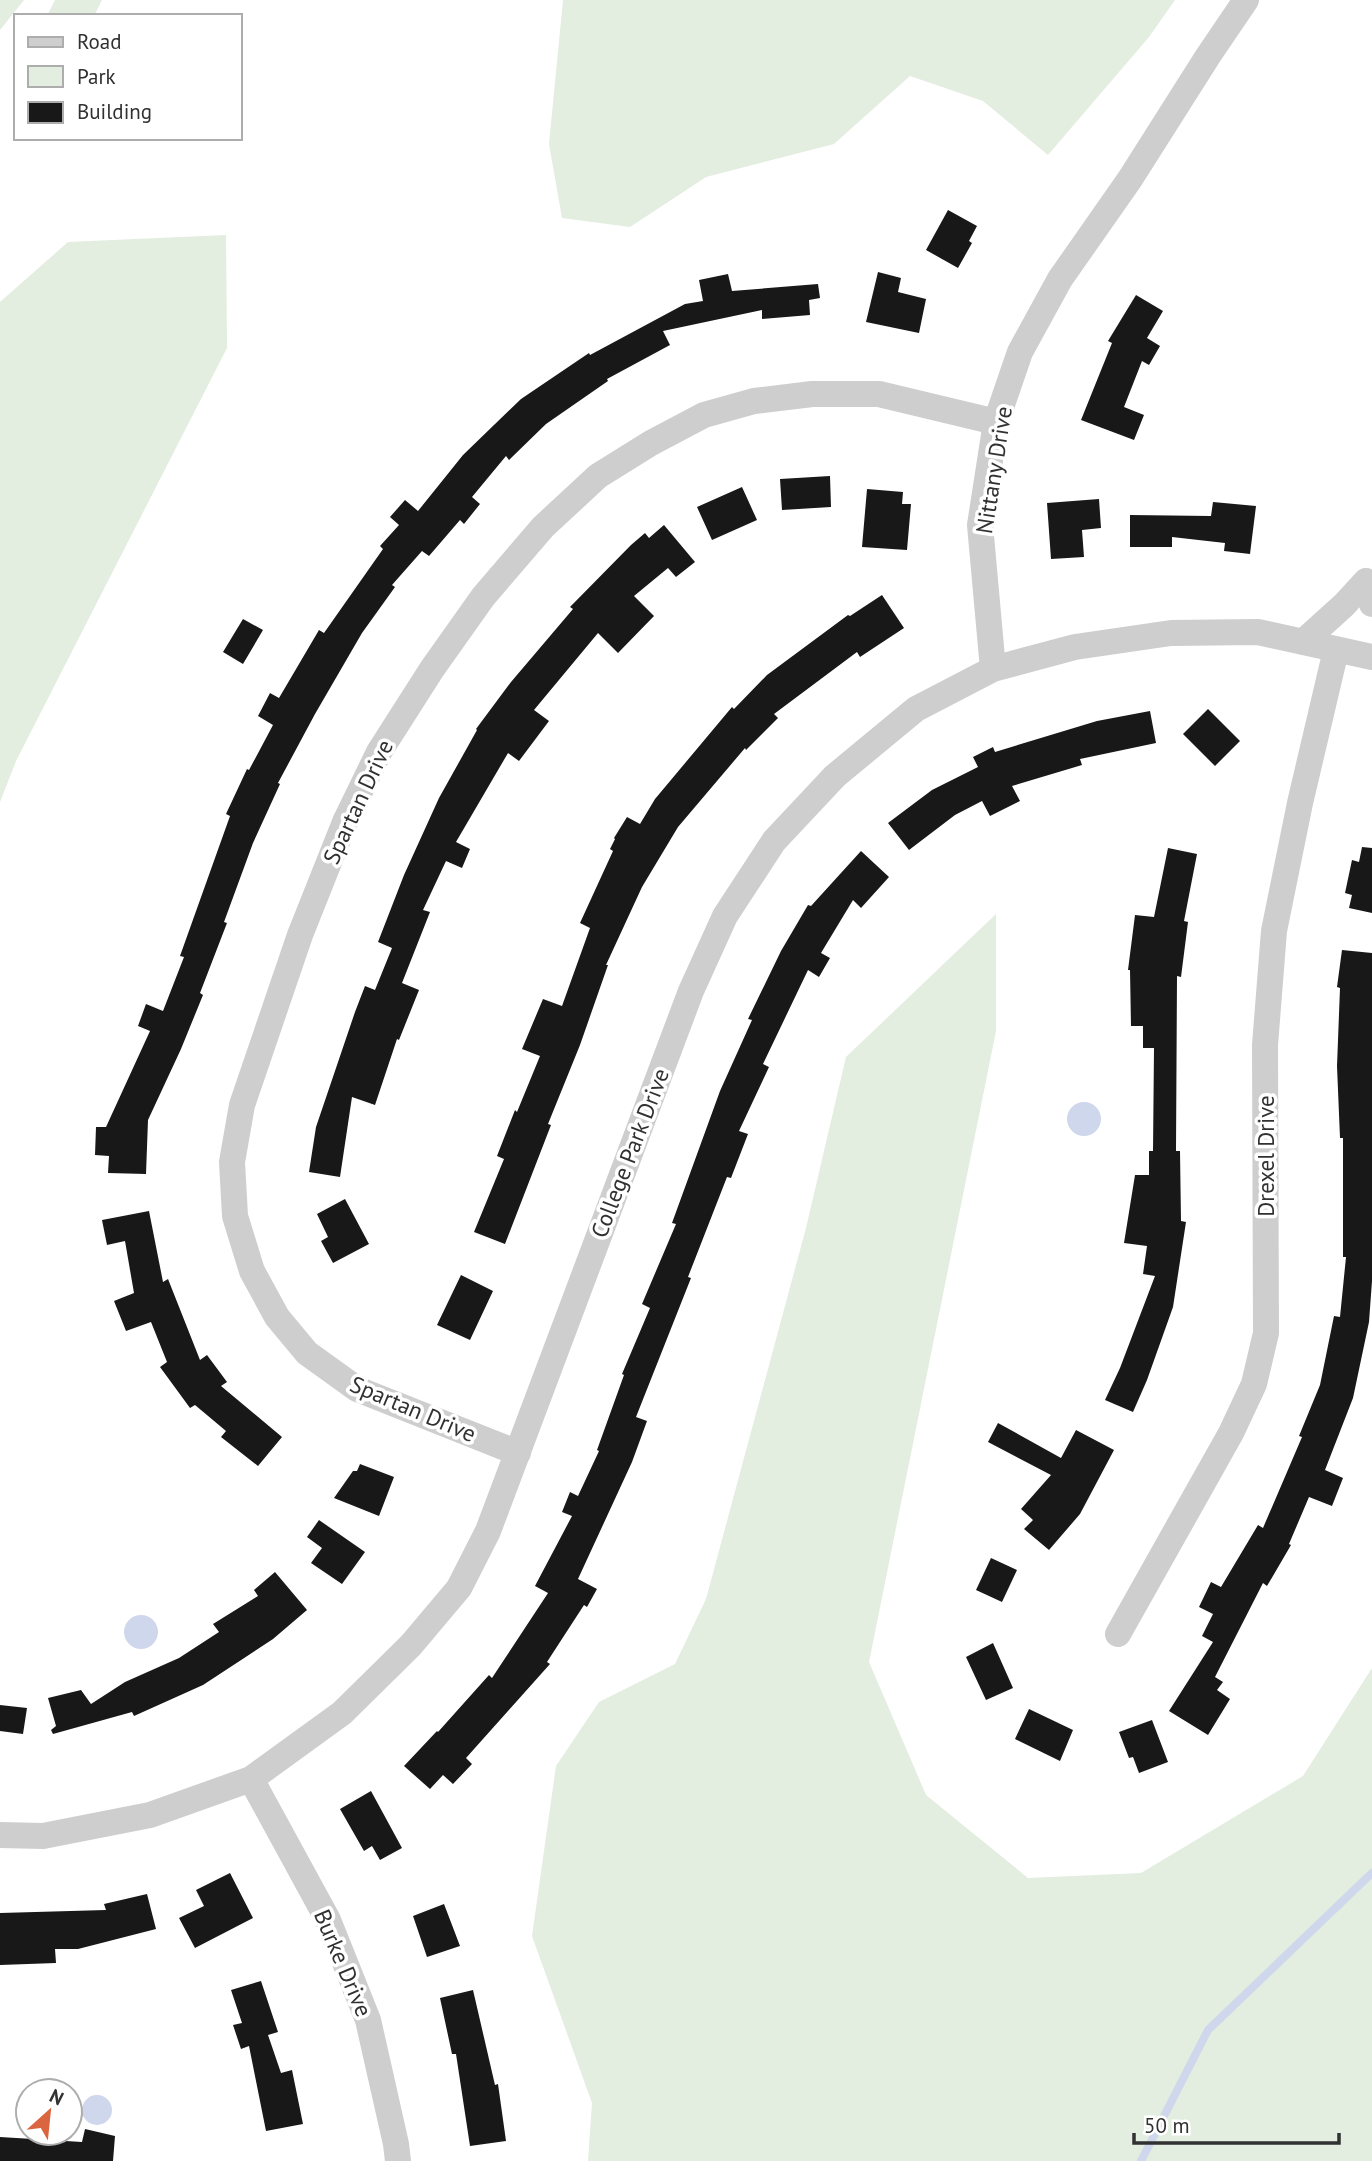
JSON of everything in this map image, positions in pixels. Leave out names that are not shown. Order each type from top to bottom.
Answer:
[{"type":"street","name":"Nittany Drive","points":[[993,669],[980,525],[996,422],[1020,352],[1060,279],[1130,179],[1247,0]]},
{"type":"street","name":"Spartan Drive","points":[[518,1453],[357,1389],[307,1353],[277,1317],[252,1271],[235,1216],[232,1162],[242,1105],[300,935],[345,822],[379,752],[432,668],[483,597],[543,527],[598,477],[651,443],[704,415],[754,401],[812,394],[878,394],[996,422]]},
{"type":"street","points":[[1303,642],[1370,586]]},
{"type":"street","name":"College Park Drive","points":[[0,1835],[43,1836],[150,1815],[251,1779],[342,1713],[411,1645],[459,1588],[488,1531],[691,991],[725,916],[774,841],[835,776],[916,709],[993,669],[1076,647],[1171,634],[1258,632],[1372,657]]},
{"type":"street","name":"Drexel Drive","points":[[1118,1634],[1231,1433],[1254,1384],[1266,1333],[1265,1045],[1274,932],[1300,803],[1336,650]]},
{"type":"street","name":"Burke Drive","points":[[251,1779],[328,1920],[369,2020],[398,2161]]},
{"type":"green space","points":[[0,0],[24,0],[0,30]]},
{"type":"green space","points":[[55,0],[102,0],[95,14],[48,14]]},
{"type":"green space","points":[[563,0],[1175,0],[1149,37],[1048,155],[983,101],[910,76],[834,144],[706,177],[630,227],[562,218],[549,144]]},
{"type":"green space","points":[[226,235],[227,348],[16,761],[0,802],[0,302],[68,242]]},
{"type":"green space","points":[[996,914],[996,1031],[869,1662],[926,1795],[1028,1878],[1141,1873],[1303,1776],[1372,1668],[1372,2161],[588,2161],[592,2103],[532,1936],[556,1766],[599,1702],[675,1664],[706,1599],[806,1228],[846,1057]]},
{"type":"water","points":[[1084,1102],[1096,1107],[1101,1119],[1096,1131],[1084,1136],[1072,1131],[1067,1119],[1072,1107]]},
{"type":"water","points":[[141,1615],[153,1620],[158,1632],[153,1644],[141,1649],[129,1644],[124,1632],[129,1620]]},
{"type":"water","points":[[91,2096],[103,2096],[111,2104],[111,2116],[103,2124],[91,2124],[84,2118],[84,2102]]},
{"type":"building","points":[[948,210],[977,226],[969,241],[972,243],[958,268],[926,250]]},
{"type":"building","points":[[878,272],[901,278],[898,292],[926,299],[919,333],[866,322]]},
{"type":"building","points":[[728,274],[732,291],[818,284],[820,298],[809,300],[810,315],[762,319],[762,310],[663,331],[670,345],[607,379],[608,381],[546,424],[509,460],[506,456],[472,497],[480,504],[464,524],[460,520],[429,556],[422,551],[392,585],[395,587],[362,633],[278,783],[280,784],[253,843],[224,922],[227,923],[200,993],[203,995],[148,1120],[146,1174],[108,1173],[109,1156],[95,1155],[96,1127],[106,1127],[150,1031],[138,1026],[146,1004],[163,1011],[184,957],[180,956],[230,816],[226,814],[247,769],[249,770],[273,725],[258,716],[270,693],[279,698],[319,630],[324,633],[383,549],[380,546],[399,525],[390,517],[405,500],[418,511],[463,455],[521,399],[589,353],[590,355],[685,304],[703,301],[699,280]]},
{"type":"building","points":[[1136,295],[1163,311],[1147,338],[1160,346],[1149,365],[1142,361],[1124,407],[1144,415],[1134,440],[1081,420],[1112,343],[1108,341]]},
{"type":"building","points":[[830,476],[831,507],[782,510],[780,479]]},
{"type":"building","points":[[742,487],[757,520],[712,540],[697,507]]},
{"type":"building","points":[[867,489],[903,492],[902,504],[911,504],[907,550],[862,547]]},
{"type":"building","points":[[1099,499],[1101,528],[1082,530],[1084,557],[1051,559],[1047,503]]},
{"type":"building","points":[[1213,502],[1256,506],[1250,554],[1224,551],[1225,543],[1172,537],[1172,547],[1130,547],[1130,515],[1211,516]]},
{"type":"building","points":[[664,525],[695,562],[676,577],[668,568],[634,596],[654,616],[618,653],[598,633],[534,710],[549,721],[519,761],[508,753],[456,842],[470,849],[462,868],[446,861],[423,910],[430,912],[402,983],[419,990],[399,1040],[397,1039],[375,1105],[352,1097],[340,1177],[309,1172],[316,1127],[355,1012],[365,986],[375,990],[392,948],[378,942],[404,875],[439,798],[476,729],[511,682],[573,609],[570,607],[631,545],[645,533],[649,538]]},
{"type":"building","points":[[882,595],[904,628],[860,657],[857,652],[774,714],[778,718],[746,750],[745,748],[678,827],[642,887],[606,965],[580,1045],[505,1244],[474,1232],[504,1159],[497,1156],[540,1056],[522,1049],[543,999],[562,1006],[590,928],[580,923],[613,851],[610,849],[614,838],[627,817],[640,824],[655,799],[732,707],[734,709],[767,675],[848,615]]},
{"type":"building","points":[[243,619],[263,630],[243,664],[223,652]]},
{"type":"building","points":[[1208,709],[1240,741],[1215,766],[1183,734]]},
{"type":"building","points":[[1150,711],[1156,743],[1080,759],[1082,765],[1012,786],[1020,801],[990,816],[982,801],[955,815],[909,850],[888,823],[932,790],[978,767],[973,757],[993,747],[995,752],[1097,721]]},
{"type":"building","points":[[1362,847],[1372,848],[1372,913],[1349,908],[1352,895],[1345,893],[1352,860],[1359,862]]},
{"type":"building","points":[[1168,848],[1197,854],[1184,921],[1188,922],[1181,977],[1177,976],[1176,1151],[1180,1151],[1181,1221],[1186,1222],[1173,1307],[1133,1412],[1105,1400],[1155,1276],[1143,1274],[1147,1246],[1124,1243],[1135,1175],[1149,1175],[1149,1151],[1153,1151],[1154,1048],[1143,1048],[1143,1026],[1131,1026],[1128,970],[1135,915],[1154,917]]},
{"type":"building","points":[[861,851],[889,877],[861,908],[853,900],[821,953],[830,958],[819,977],[808,970],[763,1064],[769,1067],[739,1131],[748,1134],[731,1178],[727,1177],[688,1277],[691,1278],[636,1417],[647,1421],[632,1462],[578,1579],[597,1589],[547,1662],[550,1664],[466,1758],[472,1764],[453,1784],[443,1775],[430,1789],[404,1766],[489,1675],[492,1678],[548,1593],[535,1586],[572,1516],[562,1512],[570,1492],[578,1496],[599,1451],[597,1450],[624,1375],[622,1374],[650,1308],[642,1304],[676,1224],[672,1223],[720,1091],[752,1020],[748,1019],[781,951],[808,905],[811,906]]},
{"type":"building","points":[[1342,950],[1372,953],[1372,1281],[1369,1322],[1353,1398],[1325,1470],[1343,1478],[1332,1506],[1309,1497],[1289,1544],[1291,1545],[1267,1586],[1263,1583],[1215,1677],[1223,1682],[1217,1690],[1230,1699],[1208,1735],[1169,1711],[1213,1642],[1202,1636],[1213,1614],[1199,1607],[1211,1582],[1221,1587],[1258,1525],[1263,1528],[1302,1437],[1299,1436],[1320,1385],[1334,1316],[1340,1317],[1346,1257],[1343,1257],[1343,1138],[1340,1138],[1337,1066],[1340,988],[1337,987]]},
{"type":"building","points":[[345,1199],[369,1244],[333,1263],[321,1241],[328,1237],[317,1214]]},
{"type":"building","points":[[149,1211],[163,1282],[168,1279],[200,1360],[207,1355],[227,1382],[221,1386],[282,1437],[258,1466],[221,1437],[226,1431],[195,1405],[190,1408],[160,1367],[167,1362],[151,1322],[126,1331],[114,1301],[134,1293],[125,1241],[107,1245],[102,1220]]},
{"type":"building","points":[[461,1275],[493,1291],[470,1340],[437,1325]]},
{"type":"building","points":[[998,1423],[1061,1458],[1076,1430],[1114,1450],[1080,1514],[1049,1550],[1024,1529],[1033,1520],[1021,1509],[1051,1475],[988,1442]]},
{"type":"building","points":[[360,1464],[394,1477],[379,1516],[334,1498]]},
{"type":"building","points":[[319,1520],[365,1552],[342,1584],[311,1563],[322,1548],[307,1537]]},
{"type":"building","points":[[991,1558],[1017,1570],[1002,1602],[976,1590]]},
{"type":"building","points":[[275,1572],[307,1610],[273,1639],[203,1685],[134,1716],[132,1712],[53,1734],[51,1730],[56,1726],[48,1698],[81,1690],[91,1704],[125,1682],[179,1658],[219,1632],[213,1624],[258,1596],[254,1590]]},
{"type":"building","points":[[993,1643],[1013,1688],[986,1700],[966,1657]]},
{"type":"building","points":[[0,1705],[27,1708],[23,1734],[0,1731]]},
{"type":"building","points":[[1029,1709],[1073,1730],[1060,1761],[1015,1739]]},
{"type":"building","points":[[1152,1720],[1168,1762],[1139,1773],[1133,1757],[1129,1758],[1119,1732]]},
{"type":"building","points":[[371,1791],[402,1848],[380,1860],[372,1846],[364,1851],[340,1809]]},
{"type":"building","points":[[230,1873],[253,1918],[195,1948],[179,1918],[204,1906],[196,1890]]},
{"type":"building","points":[[147,1894],[156,1929],[78,1949],[55,1949],[56,1963],[0,1965],[0,1913],[106,1910],[104,1904]]},
{"type":"building","points":[[444,1904],[460,1946],[427,1957],[413,1916]]},
{"type":"building","points":[[261,1981],[278,2032],[268,2035],[281,2073],[292,2070],[303,2124],[266,2131],[249,2046],[241,2049],[233,2025],[242,2023],[231,1990]]},
{"type":"building","points":[[473,1990],[495,2085],[498,2084],[506,2141],[470,2146],[456,2054],[452,2054],[440,1998]]},
{"type":"building","points":[[85,2129],[115,2136],[113,2161],[0,2161],[0,2137],[14,2138],[14,2147],[84,2147]]},
{"type":"waterway","points":[[1141,2161],[1208,2030],[1372,1873]]}]
